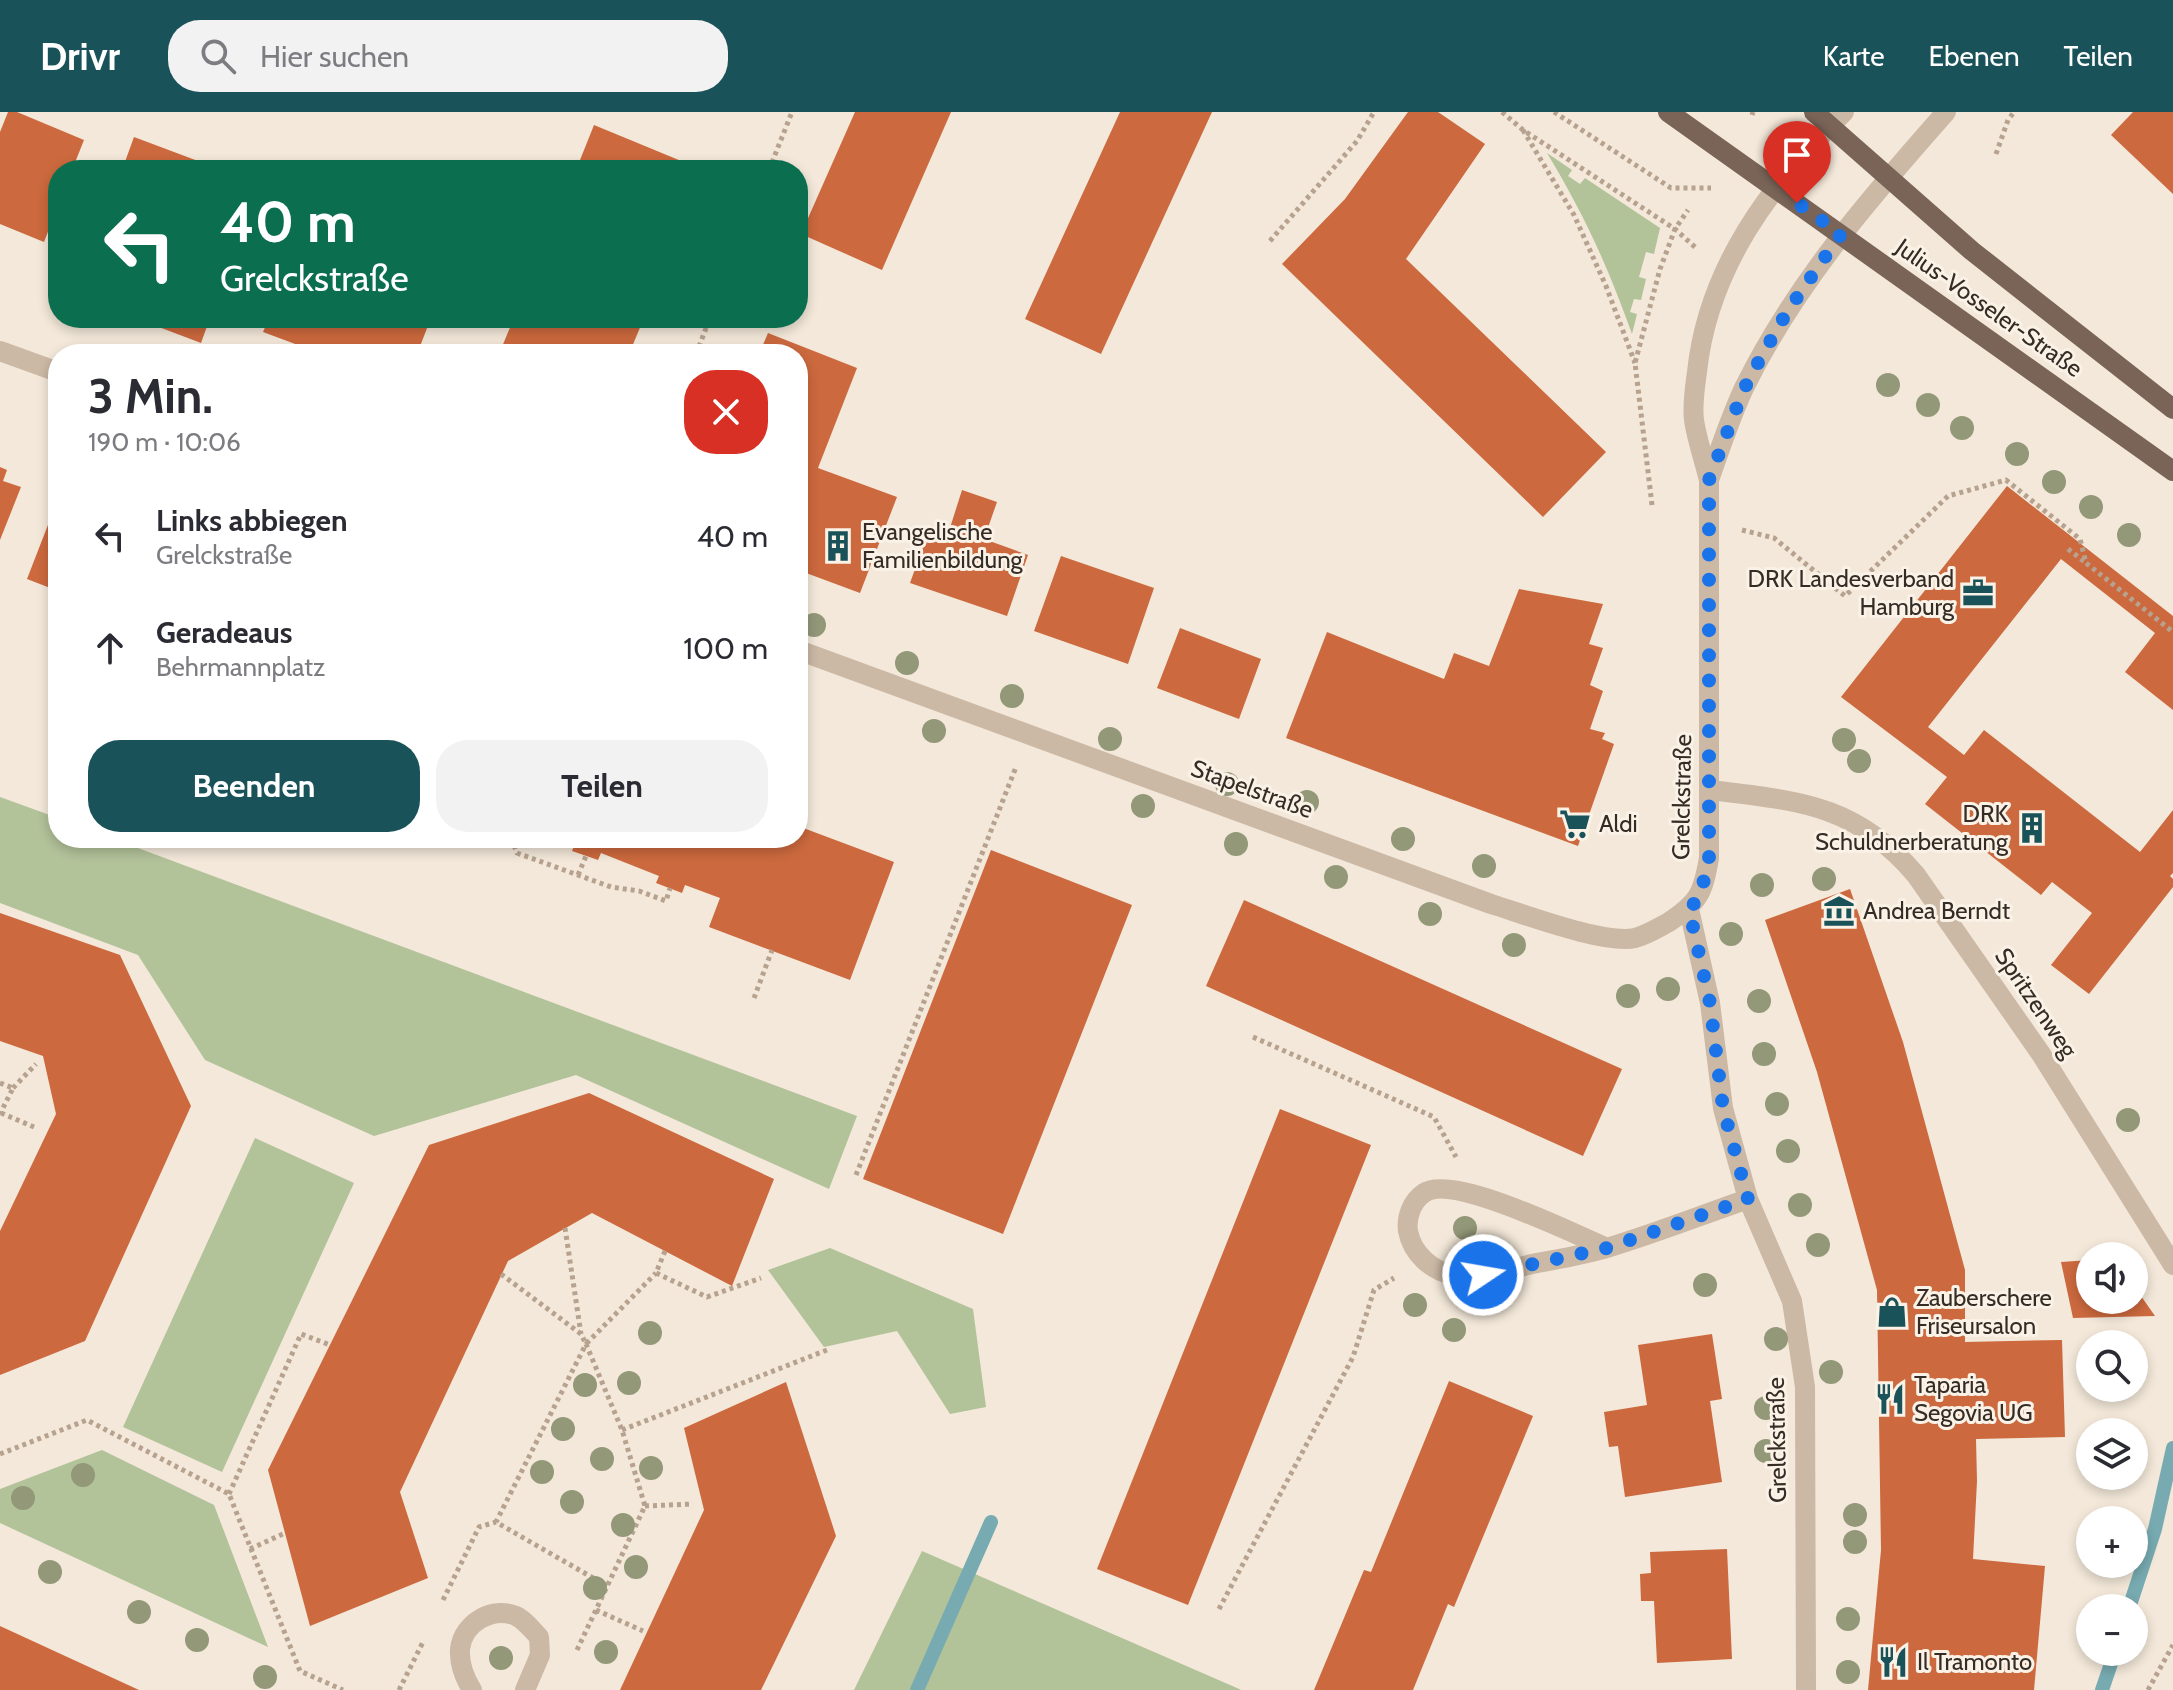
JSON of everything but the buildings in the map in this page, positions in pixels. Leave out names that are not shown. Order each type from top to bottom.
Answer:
[{"type":"main road","name":"Julius-Vosseler-Straße","points":[[1668,112],[2173,471]]},
{"type":"main road","name":"Julius-Vosseler-Straße","points":[[1814,112],[1837,119],[1887,178],[1972,251],[2173,409]]},
{"type":"street","points":[[1709,480],[1743,391],[1787,312],[1841,234],[1946,112]]},
{"type":"street","points":[[1709,480],[1694,418],[1696,375],[1704,326],[1724,269],[1738,241],[1774,187],[1837,119]]},
{"type":"street","points":[[0,351],[48,368]]},
{"type":"street","name":"Grelckstraße","points":[[1709,480],[1710,790],[1707,869],[1700,897],[1689,909],[1710,1003],[1723,1108],[1748,1199],[1792,1301],[1805,1387],[1806,1690]]},
{"type":"street","name":"Stapelstraße","points":[[808,654],[1491,904],[1595,935],[1633,939],[1689,909]]},
{"type":"street","name":"Spritzenweg","points":[[1710,790],[1795,801],[1827,810],[1877,836],[1897,852],[2041,1054],[2164,1238],[2173,1265]]},
{"type":"street","points":[[1607,1248],[1472,1192],[1434,1188],[1423,1194],[1408,1215],[1413,1246],[1424,1260],[1453,1275],[1483,1275],[1607,1248],[1748,1199]]},
{"type":"street","points":[[472,1690],[463,1675],[460,1648],[469,1627],[484,1616],[500,1612],[519,1617],[539,1637],[540,1655],[525,1690]]},
{"type":"path","points":[[773,160],[792,112]]},
{"type":"path","points":[[1270,241],[1357,141],[1374,112]]},
{"type":"path","points":[[1502,112],[1523,130],[1675,229],[1700,251]]},
{"type":"path","points":[[1554,112],[1671,188],[1774,187]]},
{"type":"path","points":[[1996,154],[2014,112]]},
{"type":"path","points":[[1523,130],[1574,215],[1606,286],[1635,363],[1652,505]]},
{"type":"path","points":[[1635,363],[1660,269],[1675,229],[1688,210]]},
{"type":"path","points":[[1709,522],[1774,538],[1845,596],[1948,496],[2006,480],[2080,539],[2086,563]]},
{"type":"path","points":[[2068,549],[2173,632]]},
{"type":"path","points":[[856,1175],[1028,735]]},
{"type":"path","points":[[515,848],[517,853],[611,887],[639,891],[666,901],[670,888]]},
{"type":"path","points":[[578,875],[586,856]]},
{"type":"path","points":[[754,998],[772,950]]},
{"type":"path","points":[[1253,1037],[1434,1117],[1459,1162],[1450,1189]]},
{"type":"path","points":[[34,1127],[0,1113],[13,1088],[36,1064]]},
{"type":"path","points":[[0,1083],[13,1088]]},
{"type":"path","points":[[565,1228],[581,1334],[622,1430],[645,1506],[577,1651]]},
{"type":"path","points":[[607,1586],[496,1522],[586,1344],[656,1273],[665,1251]]},
{"type":"path","points":[[1219,1609],[1353,1357],[1374,1290],[1424,1260]]},
{"type":"path","points":[[656,1273],[707,1297],[761,1278]]},
{"type":"path","points":[[501,1274],[581,1334]]},
{"type":"path","points":[[229,1494],[301,1334],[330,1345]]},
{"type":"path","points":[[622,1430],[827,1350]]},
{"type":"path","points":[[0,1454],[87,1420],[229,1494],[300,1671],[343,1690]]},
{"type":"path","points":[[645,1506],[693,1504]]},
{"type":"path","points":[[250,1549],[285,1533]]},
{"type":"path","points":[[596,1610],[643,1631]]},
{"type":"path","points":[[2148,1690],[2173,1645]]},
{"type":"green space","points":[[1547,153],[1572,170],[1568,176],[1580,184],[1585,178],[1660,228],[1654,254],[1646,252],[1639,277],[1646,279],[1641,300],[1634,299],[1630,312],[1637,314],[1632,334],[1594,241]]},
{"type":"green space","points":[[0,797],[48,814],[48,848],[138,848],[857,1116],[829,1189],[576,1075],[374,1136],[205,1060],[138,955],[0,903]]},
{"type":"green space","points":[[255,1138],[354,1183],[222,1472],[123,1427]]},
{"type":"green space","points":[[830,1248],[973,1309],[986,1407],[950,1414],[897,1331],[824,1347],[768,1270]]},
{"type":"green space","points":[[102,1450],[214,1505],[268,1647],[0,1523],[0,1489]]},
{"type":"green space","points":[[922,1551],[1237,1688],[1241,1690],[854,1690]]},
{"type":"waterway","points":[[2134,1594],[2155,1529],[2173,1448]]},
{"type":"waterway","points":[[917,1690],[991,1522]]},
{"type":"waterway","points":[[2102,1690],[2110,1666]]},
{"type":"place","name":"Evangelische Familienbildung","points":[[838,546]]},
{"type":"place","name":"DRK Landesverband Hamburg","points":[[1978,593]]},
{"type":"place","name":"Aldi","points":[[1575,824]]},
{"type":"place","name":"DRK Schuldnerberatung","points":[[2032,828]]},
{"type":"place","name":"Andrea Berndt","points":[[1839,911]]},
{"type":"place","name":"Zauberschere Friseursalon","points":[[1892,1312]]},
{"type":"place","name":"Taparia Segovia UG","points":[[1890,1399]]},
{"type":"place","name":"Il Tramonto","points":[[1893,1662]]},
{"type":"route","points":[[1483,1275],[1607,1248],[1748,1199],[1723,1108],[1710,1003],[1689,909],[1700,897],[1709,858],[1709,480],[1743,391],[1759,361],[1787,312],[1841,234],[1797,203]]}]
